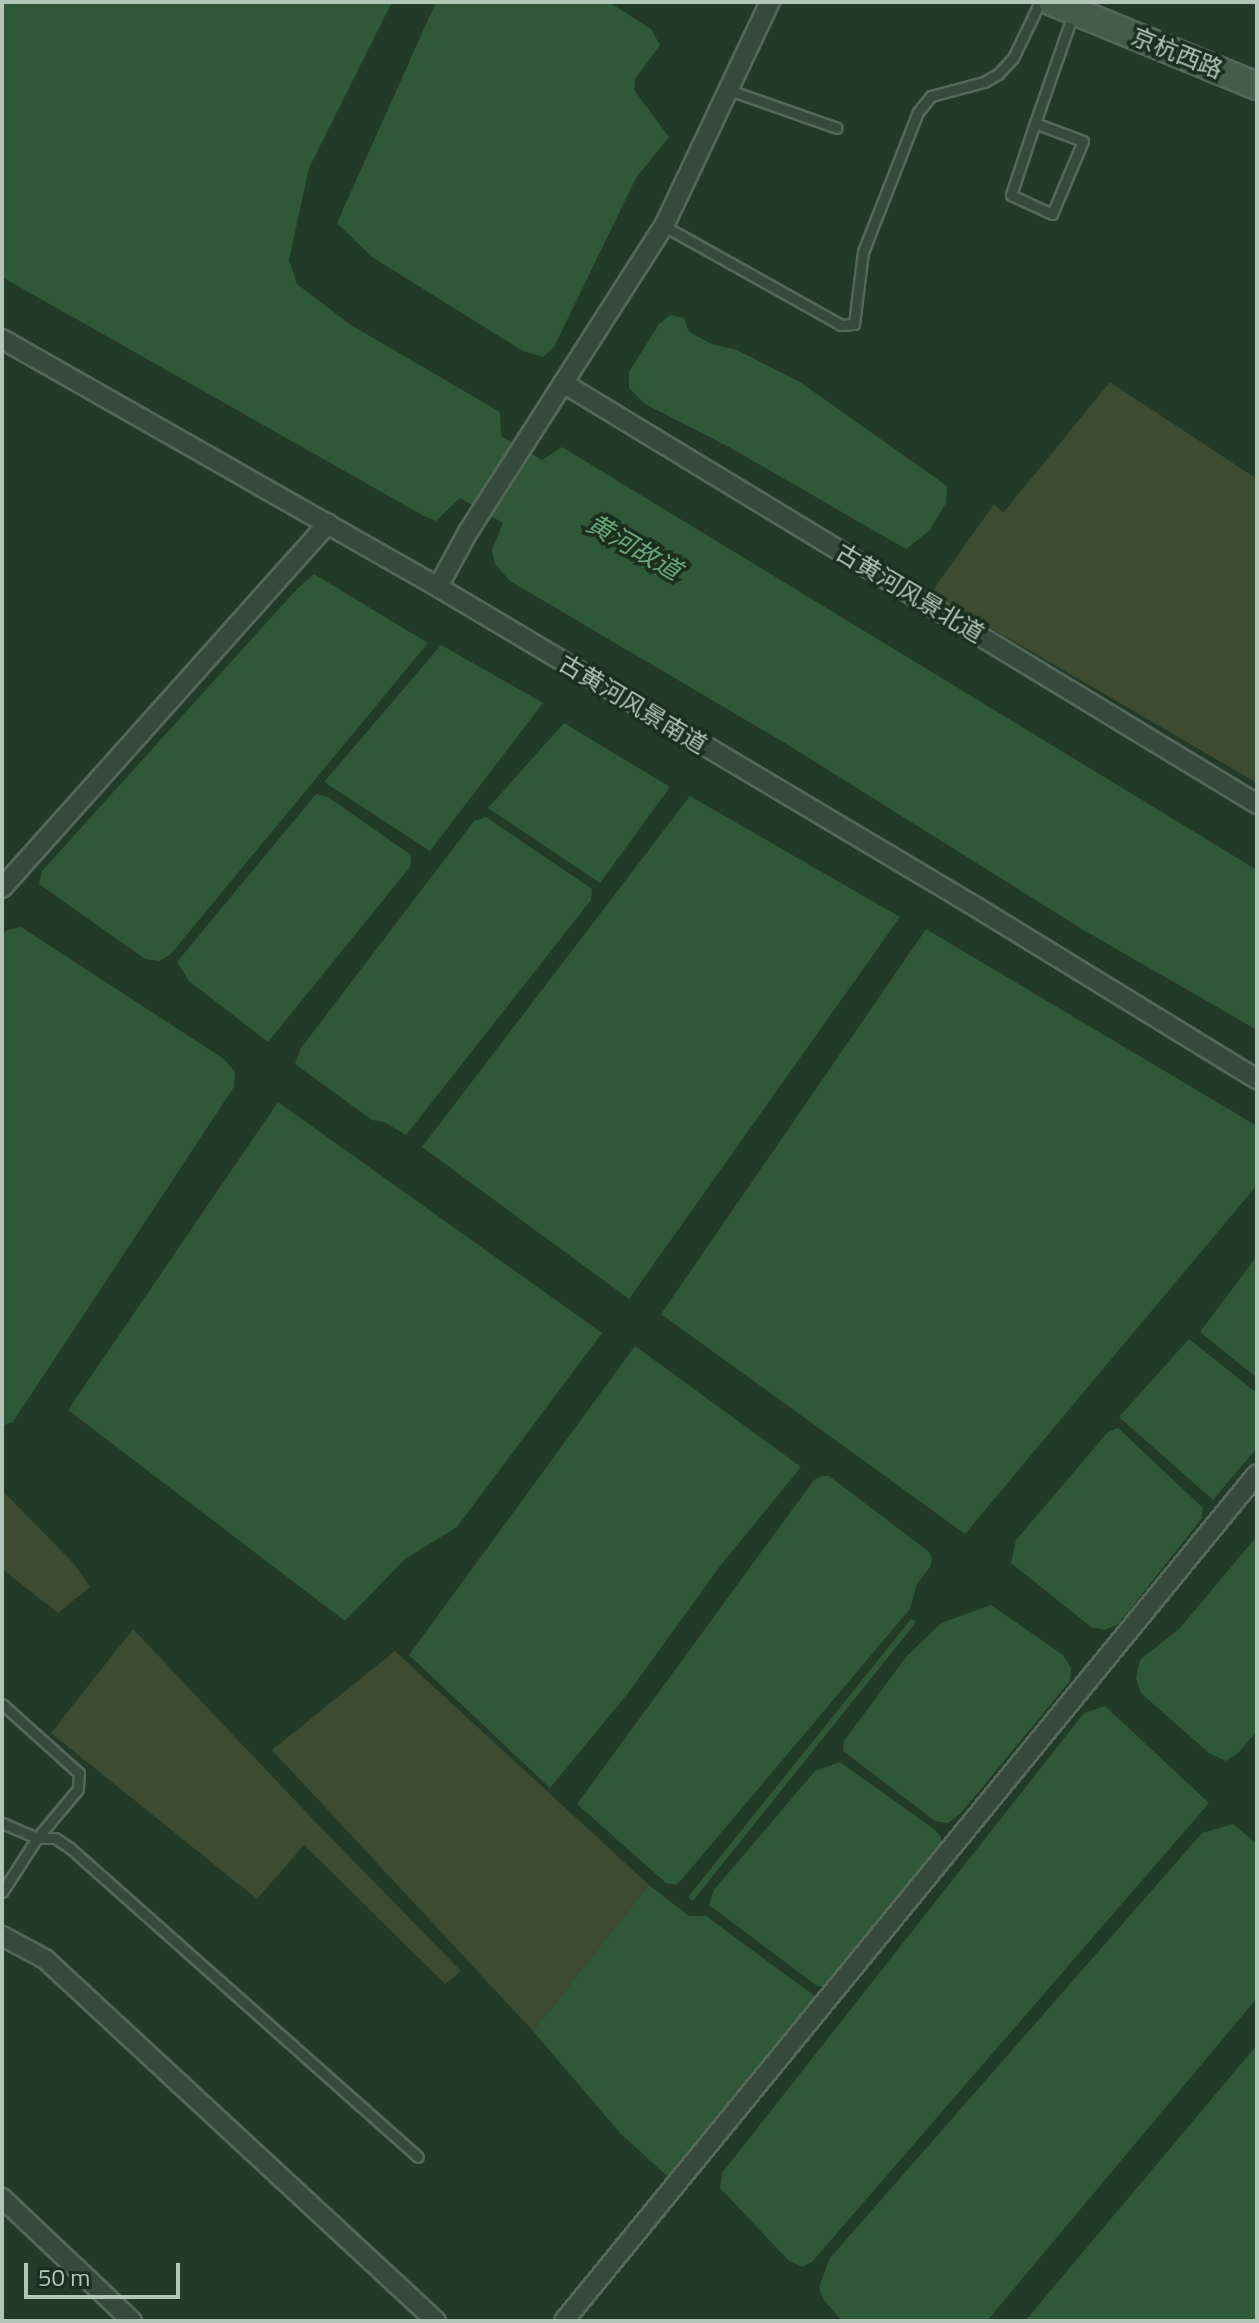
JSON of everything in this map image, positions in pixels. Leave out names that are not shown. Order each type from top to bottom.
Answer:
[{"type":"main road","name":"京杭西路","points":[[1063,6],[1257,86]]},
{"type":"street","points":[[438,587],[468,532],[664,226],[770,2]]},
{"type":"street","name":"古黄河风景南道","points":[[2,339],[438,587],[971,904],[1257,1079]]},
{"type":"street","name":"古黄河风景北道","points":[[563,383],[1257,804]]},
{"type":"street","points":[[2,888],[328,524]]},
{"type":"street","points":[[564,2321],[1257,1474]]},
{"type":"street","points":[[2,1936],[45,1959],[436,2321]]},
{"type":"street","points":[[2,2198],[132,2321]]},
{"type":"lane","points":[[664,226],[841,325],[854,324],[863,252],[918,112],[931,96],[984,82],[998,74],[1013,58],[1040,2]]},
{"type":"lane","points":[[1035,123],[1083,141],[1052,214],[1011,195],[1035,123],[1063,6]]},
{"type":"lane","points":[[729,90],[837,128]]},
{"type":"lane","points":[[2,1704],[79,1773],[78,1789],[37,1838],[2,1892]]},
{"type":"lane","points":[[2,1823],[37,1838],[55,1838],[70,1848],[418,2157]]},
{"type":"shaded area","points":[[1110,382],[1257,479],[1257,783],[931,593],[994,504],[1003,513]]},
{"type":"shaded area","points":[[2,1490],[75,1565],[90,1587],[58,1613],[2,1569]]},
{"type":"shaded area","points":[[133,1629],[461,1971],[445,1984],[304,1845],[257,1899],[51,1733]]},
{"type":"shaded area","points":[[395,1651],[649,1885],[533,2031],[272,1750]]},
{"type":"water","name":"黄河故道","points":[[2,2],[392,2],[309,168],[289,260],[297,284],[351,325],[500,412],[501,436],[542,460],[562,447],[1257,870],[1257,1030],[1080,928],[785,743],[510,581],[495,564],[492,550],[503,523],[460,498],[436,521],[424,516],[2,277]]},
{"type":"water","points":[[436,2],[609,2],[651,29],[660,45],[635,79],[634,90],[669,137],[636,178],[554,347],[543,357],[523,351],[372,257],[337,223]]},
{"type":"water","points":[[670,315],[684,318],[689,332],[712,344],[737,350],[800,382],[947,486],[946,503],[930,530],[906,549],[729,447],[645,404],[629,388],[629,372],[659,324]]},
{"type":"water","points":[[314,574],[428,643],[170,955],[159,961],[145,959],[39,884],[42,871],[296,590]]},
{"type":"water","points":[[441,645],[543,703],[430,851],[324,782]]},
{"type":"water","points":[[564,723],[670,787],[600,883],[488,808]]},
{"type":"water","points":[[316,794],[328,797],[411,855],[410,867],[268,1042],[189,981],[177,962]]},
{"type":"water","points":[[690,796],[900,917],[629,1299],[422,1147]]},
{"type":"water","points":[[486,817],[592,889],[591,900],[406,1135],[384,1122],[372,1120],[295,1064],[301,1048],[474,821]]},
{"type":"water","points":[[21,927],[224,1059],[235,1072],[234,1087],[13,1422],[2,1426],[2,936],[7,930]]},
{"type":"water","points":[[926,929],[1257,1126],[1257,1185],[965,1534],[661,1314]]},
{"type":"water","points":[[278,1102],[602,1333],[457,1527],[405,1559],[345,1621],[68,1410]]},
{"type":"water","points":[[1257,1256],[1257,1378],[1200,1332]]},
{"type":"water","points":[[1189,1339],[1257,1393],[1257,1448],[1213,1500],[1119,1417]]},
{"type":"water","points":[[635,1346],[801,1467],[720,1566],[629,1692],[550,1788],[409,1655]]},
{"type":"water","points":[[1118,1428],[1203,1508],[1202,1518],[1125,1616],[1117,1625],[1104,1630],[1091,1627],[1011,1563],[1016,1540],[1108,1432]]},
{"type":"water","points":[[829,1476],[928,1551],[932,1558],[930,1567],[917,1584],[910,1609],[682,1879],[676,1885],[666,1883],[577,1804],[814,1480]]},
{"type":"water","points":[[1257,1536],[1257,1731],[1238,1753],[1226,1761],[1209,1753],[1141,1693],[1136,1678],[1140,1660],[1180,1628]]},
{"type":"water","points":[[991,1605],[1063,1655],[1071,1668],[1070,1681],[961,1813],[948,1823],[935,1821],[843,1751],[844,1741],[906,1657],[941,1623]]},
{"type":"water","points":[[1105,1706],[1209,1803],[812,2262],[802,2267],[789,2261],[720,2188],[722,2173],[1084,1713]]},
{"type":"water","points":[[840,1762],[934,1829],[941,1837],[942,1848],[826,1987],[817,1986],[709,1905],[714,1890],[815,1771]]},
{"type":"water","points":[[1233,1824],[1257,1844],[1257,1998],[987,2321],[842,2321],[823,2299],[819,2287],[830,2258],[1202,1833]]},
{"type":"water","points":[[649,1885],[689,1916],[706,1916],[816,1997],[668,2177],[620,2133],[533,2031]]},
{"type":"water","points":[[1257,2045],[1257,2321],[1025,2321]]},
{"type":"waterway","points":[[692,1897],[912,1622]]}]
